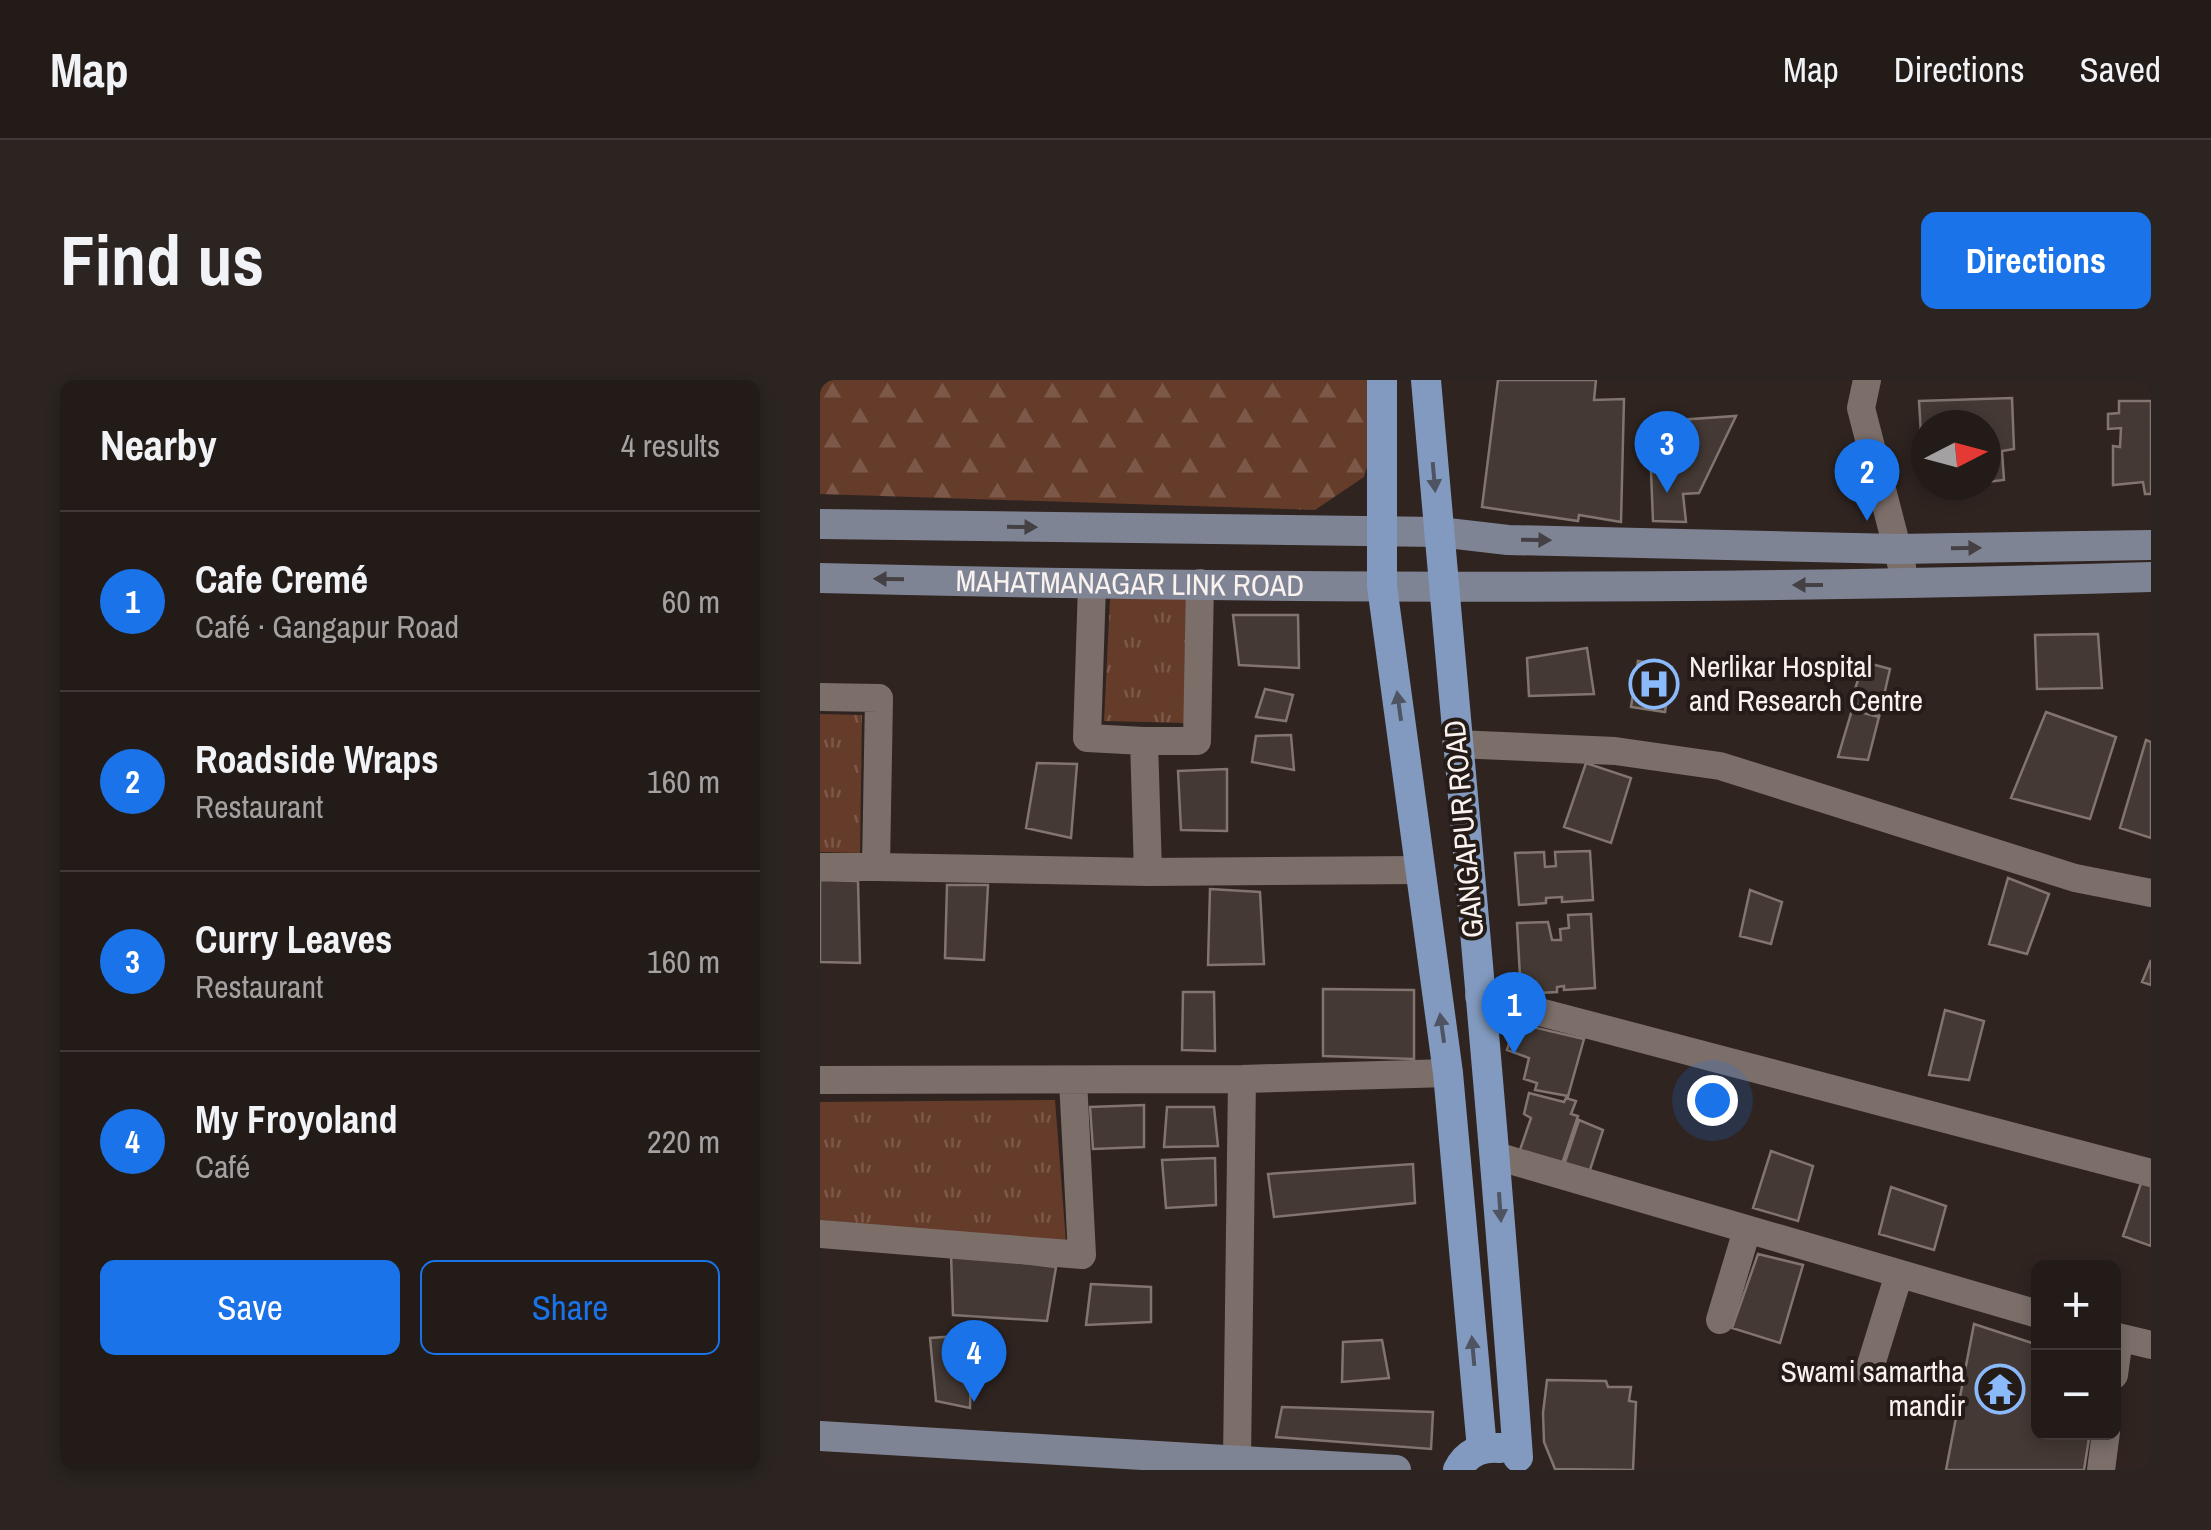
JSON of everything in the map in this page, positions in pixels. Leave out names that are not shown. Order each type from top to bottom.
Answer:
[{"type":"main road","name":"GANGAPUR ROAD","points":[[1382,380],[1382,586],[1448,1073],[1482,1448]]},
{"type":"main road","name":"GANGAPUR ROAD","points":[[1426,380],[1523,1463]]},
{"type":"main road","name":"MAHATMANAGAR LINK ROAD","points":[[820,524],[1439,532],[1508,540],[1897,549],[2151,545]]},
{"type":"main road","name":"MAHATMANAGAR LINK ROAD","points":[[820,578],[1442,587],[1906,585],[2151,577]]},
{"type":"main road","points":[[820,1436],[1396,1470]]},
{"type":"main road","points":[[1458,1470],[1471,1454],[1482,1448],[1495,1447],[1523,1463]]},
{"type":"street","points":[[1867,380],[1861,408],[1906,585]]},
{"type":"street","points":[[1092,584],[1086,738],[1197,741],[1200,583]]},
{"type":"street","points":[[820,698],[879,698],[876,867]]},
{"type":"street","points":[[1144,741],[1148,872]]},
{"type":"street","points":[[1456,744],[1615,751],[1720,766],[2075,878],[2151,893]]},
{"type":"street","points":[[820,867],[1148,872],[1420,870]]},
{"type":"street","points":[[1479,996],[2151,1173]]},
{"type":"street","points":[[820,1080],[1448,1073]]},
{"type":"street","points":[[1236,1460],[1242,1078]]},
{"type":"street","points":[[820,1234],[1082,1255],[1074,1080]]},
{"type":"street","points":[[1496,1156],[2031,1312]]},
{"type":"street","points":[[1720,1320],[1747,1230]]},
{"type":"street","points":[[1869,1371],[1899,1274]]},
{"type":"street","points":[[2121,1338],[2151,1345]]},
{"type":"street","points":[[2100,1470],[2105,1440]]},
{"type":"green space","points":[[820,380],[1367,380],[1372,450],[1364,477],[1315,510],[820,494]]},
{"type":"green space","points":[[1110,599],[1186,599],[1185,723],[1104,721]]},
{"type":"green space","points":[[820,714],[862,715],[860,853],[820,852]]},
{"type":"green space","points":[[1055,1100],[1066,1242],[820,1220],[820,1102]]},
{"type":"building","points":[[1498,380],[1596,380],[1594,400],[1624,399],[1621,522],[1579,515],[1578,521],[1482,507]]},
{"type":"building","points":[[2012,398],[2014,449],[2002,451],[2004,480],[2001,480],[2001,410],[1920,410],[1919,401]]},
{"type":"building","points":[[2119,401],[2151,401],[2151,494],[2145,494],[2143,482],[2113,485],[2113,446],[2120,447],[2121,428],[2108,429],[2108,414],[2119,413]]},
{"type":"building","points":[[1736,416],[1699,493],[1683,494],[1686,522],[1653,521],[1649,422]]},
{"type":"building","points":[[1233,615],[1298,615],[1299,668],[1239,665]]},
{"type":"building","points":[[2098,634],[2102,688],[2037,689],[2035,635]]},
{"type":"building","points":[[1587,648],[1594,694],[1529,696],[1527,658]]},
{"type":"building","points":[[1638,661],[1672,667],[1665,712],[1631,707]]},
{"type":"building","points":[[1864,662],[1890,669],[1879,717],[1851,701]]},
{"type":"building","points":[[1265,689],[1293,695],[1286,721],[1256,717]]},
{"type":"building","points":[[1852,710],[1879,717],[1868,760],[1838,757]]},
{"type":"building","points":[[2046,712],[2116,737],[2090,819],[2011,798]]},
{"type":"building","points":[[1291,735],[1294,770],[1252,762],[1256,736]]},
{"type":"building","points":[[2146,740],[2151,742],[2151,838],[2120,828]]},
{"type":"building","points":[[1037,763],[1077,764],[1071,838],[1026,828]]},
{"type":"building","points":[[1586,763],[1631,778],[1611,843],[1564,827]]},
{"type":"building","points":[[1227,769],[1227,831],[1181,830],[1178,771]]},
{"type":"building","points":[[1590,851],[1593,900],[1562,902],[1562,897],[1546,898],[1546,903],[1519,905],[1515,853],[1544,852],[1545,867],[1556,866],[1555,852]]},
{"type":"building","points":[[2008,878],[2049,894],[2027,954],[1989,944]]},
{"type":"building","points":[[820,880],[858,881],[860,963],[820,962]]},
{"type":"building","points":[[947,885],[988,885],[984,960],[945,958]]},
{"type":"building","points":[[1210,889],[1260,892],[1264,964],[1208,965]]},
{"type":"building","points":[[1750,890],[1782,902],[1771,944],[1740,936]]},
{"type":"building","points":[[1591,914],[1595,988],[1564,990],[1564,986],[1557,987],[1557,992],[1521,994],[1517,923],[1548,922],[1552,940],[1561,940],[1560,929],[1569,928],[1568,915]]},
{"type":"building","points":[[2151,960],[2151,985],[2142,982]]},
{"type":"building","points":[[1323,989],[1414,990],[1414,1059],[1323,1056]]},
{"type":"building","points":[[1183,992],[1214,992],[1215,1051],[1182,1050]]},
{"type":"building","points":[[1945,1010],[1984,1021],[1969,1080],[1929,1075]]},
{"type":"building","points":[[1515,1023],[1584,1039],[1568,1096],[1535,1090],[1537,1083],[1524,1079],[1529,1058],[1507,1050]]},
{"type":"building","points":[[1529,1093],[1576,1101],[1571,1114],[1578,1116],[1562,1164],[1520,1150],[1531,1118],[1524,1114]]},
{"type":"building","points":[[1144,1105],[1144,1147],[1093,1149],[1090,1107]]},
{"type":"building","points":[[1167,1107],[1214,1107],[1218,1146],[1164,1147]]},
{"type":"building","points":[[1579,1120],[1603,1130],[1587,1179],[1562,1171]]},
{"type":"building","points":[[1771,1151],[1813,1166],[1798,1221],[1753,1208]]},
{"type":"building","points":[[1215,1158],[1216,1205],[1166,1208],[1162,1160]]},
{"type":"building","points":[[1413,1164],[1415,1203],[1274,1217],[1268,1174]]},
{"type":"building","points":[[2141,1183],[2151,1186],[2151,1246],[2123,1236]]},
{"type":"building","points":[[1891,1187],[1946,1206],[1934,1250],[1879,1234]]},
{"type":"building","points":[[951,1254],[1056,1267],[1047,1321],[953,1315]]},
{"type":"building","points":[[1758,1254],[1803,1265],[1780,1343],[1732,1328]]},
{"type":"building","points":[[1091,1284],[1151,1287],[1151,1322],[1086,1325]]},
{"type":"building","name":"Swami samartha mandir","points":[[1974,1324],[2031,1343],[2031,1440],[2089,1440],[2084,1470],[1946,1470]]},
{"type":"building","points":[[972,1335],[970,1408],[936,1401],[930,1338]]},
{"type":"building","points":[[1382,1340],[1389,1378],[1342,1382],[1343,1342]]},
{"type":"building","points":[[1547,1380],[1606,1381],[1608,1387],[1631,1387],[1629,1401],[1636,1402],[1633,1470],[1555,1469],[1544,1442]]},
{"type":"building","points":[[1282,1407],[1433,1412],[1431,1449],[1276,1437]]},
{"type":"place","name":"Curry Leaves","points":[[1667,493]]},
{"type":"place","name":"Roadside Wraps","points":[[1867,521]]},
{"type":"place","name":"Nerlikar Hospital and Research Centre","points":[[1654,684]]},
{"type":"place","name":"Cafe Cremé","points":[[1514,1054]]},
{"type":"place","name":"Swami samartha mandir","points":[[2000,1389]]},
{"type":"place","name":"My Froyoland","points":[[974,1402]]}]
